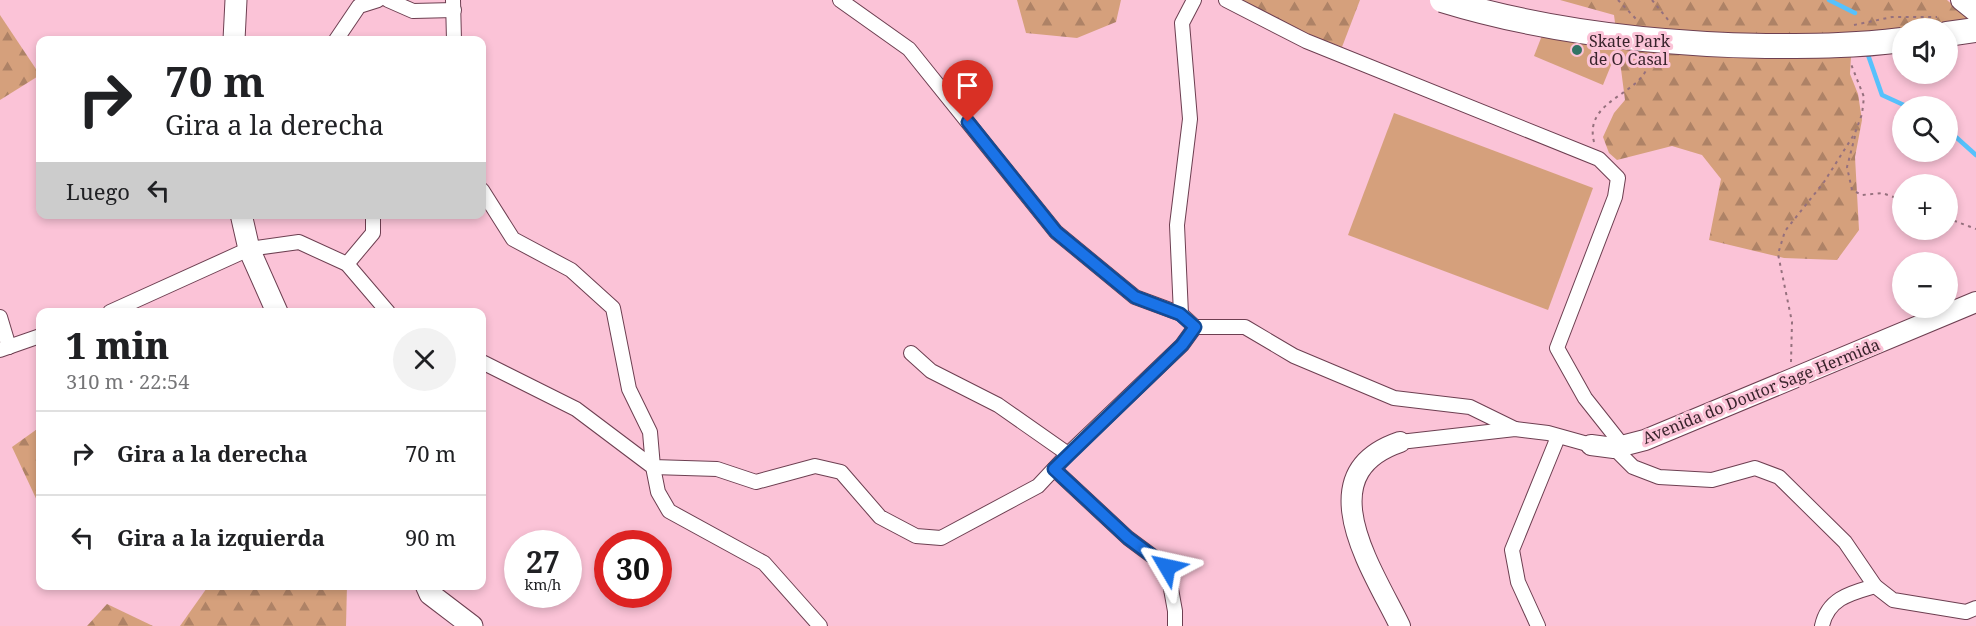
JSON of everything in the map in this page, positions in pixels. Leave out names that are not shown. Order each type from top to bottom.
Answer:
[{"type":"highway","points":[[1442,0],[1512,19],[1664,42],[1817,46],[1892,41]]},
{"type":"highway","points":[[1958,28],[1976,30]]},
{"type":"main road","points":[[234,36],[236,0]]},
{"type":"main road","points":[[242,219],[249,249],[275,308]]},
{"type":"main road","points":[[428,590],[430,594],[472,626]]},
{"type":"street","points":[[339,36],[358,6],[378,0]]},
{"type":"street","points":[[388,0],[413,11],[453,5],[454,36]]},
{"type":"street","points":[[840,0],[909,49],[1056,232],[1135,297],[1180,314],[1195,327],[1245,327],[1294,356],[1394,398],[1470,407],[1515,429]]},
{"type":"street","points":[[1180,314],[1178,225],[1190,119],[1182,23],[1194,0]]},
{"type":"street","points":[[1226,0],[1306,40],[1599,159],[1618,178],[1615,197],[1557,348],[1586,398],[1634,467],[1659,477],[1712,480],[1755,468],[1779,477],[1845,542],[1875,586],[1893,600],[1966,612],[1976,608]]},
{"type":"street","points":[[1960,0],[1976,12]]},
{"type":"street","points":[[486,196],[513,239],[571,270],[614,308],[629,389],[650,432],[658,492],[669,511],[764,563],[820,626]]},
{"type":"street","points":[[347,264],[373,233],[373,219]]},
{"type":"street","points":[[119,308],[249,249],[299,242],[347,264],[385,308]]},
{"type":"street","name":"Avenida do Doutor Sage Hermida","points":[[1400,626],[1361,547],[1350,506],[1352,488],[1362,469],[1373,457],[1400,442],[1515,429],[1591,446],[1618,447],[1645,440],[1976,302]]},
{"type":"street","points":[[0,317],[4,348],[36,337]]},
{"type":"street","points":[[486,364],[576,409],[653,467],[717,469],[756,482],[816,466],[841,472],[880,517],[916,536],[941,538],[1038,486],[1068,454],[1182,345],[1195,327]]},
{"type":"street","points":[[911,353],[931,371],[998,405],[1068,454]]},
{"type":"street","points":[[1538,626],[1518,582],[1512,550],[1558,437]]},
{"type":"street","points":[[1054,469],[1128,538],[1167,567],[1176,611],[1175,626]]},
{"type":"street","points":[[1822,626],[1824,615],[1839,597],[1875,586]]},
{"type":"path","points":[[1618,0],[1641,28]]},
{"type":"path","points":[[1652,0],[1668,21],[1675,25]]},
{"type":"path","points":[[1845,28],[1862,22],[1898,18]]},
{"type":"path","points":[[1599,159],[1592,134],[1601,107],[1636,84],[1649,65],[1650,57]]},
{"type":"path","points":[[1850,63],[1864,97],[1862,114],[1847,167],[1852,190],[1862,195],[1882,193],[1892,196]]},
{"type":"path","points":[[1790,380],[1792,322],[1778,254],[1785,231],[1824,182],[1855,133]]},
{"type":"path","points":[[1958,222],[1976,229]]},
{"type":"green space","points":[[1017,0],[1121,0],[1116,22],[1077,38],[1026,33]]},
{"type":"green space","points":[[1238,0],[1360,0],[1342,47],[1303,33]]},
{"type":"green space","points":[[1560,0],[1947,0],[1974,24],[1958,27],[1958,18],[1892,18],[1892,30],[1852,39],[1850,74],[1858,94],[1862,120],[1855,157],[1859,230],[1837,260],[1784,258],[1709,240],[1721,179],[1702,155],[1672,146],[1617,160],[1609,153],[1603,137],[1614,113],[1625,100],[1614,15]]},
{"type":"green space","points":[[0,15],[36,69],[36,78],[0,100]]},
{"type":"green space","name":"Skate Park de O Casal","points":[[1550,15],[1620,43],[1603,85],[1534,56]]},
{"type":"green space","points":[[1394,113],[1593,188],[1548,310],[1348,235]]},
{"type":"green space","points":[[36,430],[36,498],[12,447]]},
{"type":"green space","points":[[205,590],[347,590],[346,626],[180,626]]},
{"type":"green space","points":[[107,604],[153,626],[87,626]]},
{"type":"waterway","points":[[1829,0],[1855,13]]},
{"type":"waterway","points":[[1867,52],[1882,95],[1892,100]]},
{"type":"waterway","points":[[1958,139],[1976,155]]},
{"type":"place","name":"Skate Park de O Casal","points":[[1577,50]]},
{"type":"route","points":[[968,122],[1056,232],[1135,297],[1180,314],[1195,327],[1182,345],[1054,469],[1128,538],[1167,567]]}]
